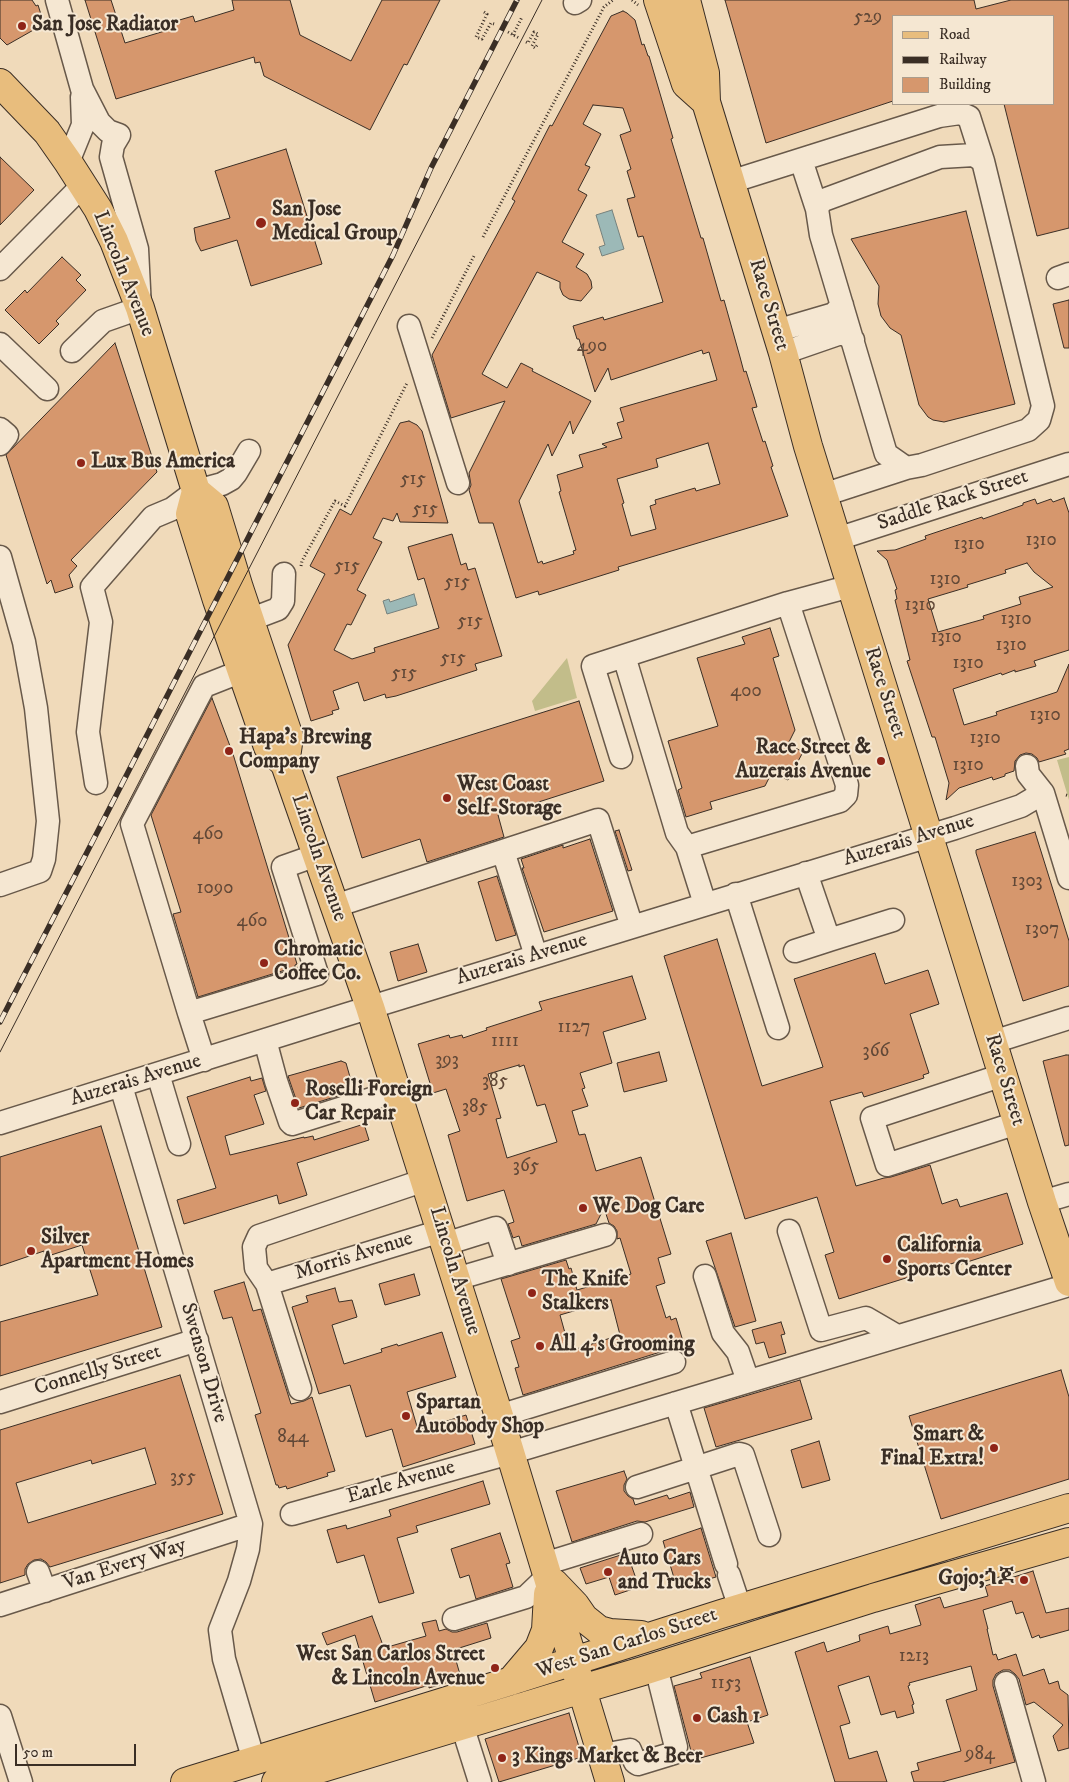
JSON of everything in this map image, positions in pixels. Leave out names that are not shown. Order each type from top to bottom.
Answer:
[{"type":"main road","points":[[658,0],[686,84],[706,102]]},
{"type":"main road","points":[[675,0],[685,25],[696,41]]},
{"type":"main road","name":"Race Street","points":[[686,0],[705,73],[706,102],[779,342],[822,495],[1042,1202],[1062,1238],[1069,1284]]},
{"type":"main road","name":"Lincoln Avenue","points":[[0,83],[47,132],[98,209],[114,241],[140,308],[196,491],[190,514],[268,747],[285,764],[370,1007],[510,1452],[582,1689],[604,1774]]},
{"type":"main road","name":"Lincoln Avenue","points":[[196,491],[214,506],[289,737],[285,764]]},
{"type":"main road","name":"West San Carlos Street","points":[[185,1782],[574,1662],[740,1608],[1069,1508]]},
{"type":"main road","name":"West San Carlos Street","points":[[276,1782],[656,1667],[872,1598],[1069,1542]]},
{"type":"main road","points":[[546,1570],[575,1604],[584,1618],[600,1630],[627,1635],[658,1634]]},
{"type":"main road","points":[[511,1681],[539,1648],[546,1630],[546,1570]]},
{"type":"street","points":[[57,0],[82,89],[99,122],[108,131],[119,135],[113,145],[111,157],[136,248],[140,308],[103,321],[72,350]]},
{"type":"street","points":[[68,162],[84,125],[82,89]]},
{"type":"street","points":[[730,182],[939,116],[960,113],[970,117],[983,161],[1043,406],[1038,420],[1028,430],[822,495]]},
{"type":"street","points":[[817,209],[821,201],[940,157],[974,155],[983,161]]},
{"type":"street","points":[[801,160],[817,209],[821,235],[886,454],[906,468]]},
{"type":"street","points":[[0,270],[83,185]]},
{"type":"street","points":[[779,342],[834,314],[842,305]]},
{"type":"street","points":[[409,326],[458,483]]},
{"type":"street","points":[[779,342],[838,334],[845,334],[853,340]]},
{"type":"street","points":[[0,344],[47,388]]},
{"type":"street","points":[[0,429],[7,435],[0,444]]},
{"type":"street","points":[[96,783],[88,732],[101,622],[92,587],[152,517],[172,509],[196,491],[222,484],[231,479],[249,450]]},
{"type":"street","name":"Saddle Rack Street","points":[[837,539],[1069,464]]},
{"type":"street","points":[[0,557],[24,642],[36,708],[48,821],[44,859],[40,871],[0,885]]},
{"type":"street","points":[[250,620],[278,609],[283,601],[292,572]]},
{"type":"street","points":[[621,757],[593,666],[788,603],[851,586]]},
{"type":"street","points":[[687,847],[840,801],[846,795],[847,785],[788,603]]},
{"type":"street","points":[[624,656],[677,833],[687,847],[705,904]]},
{"type":"street","points":[[204,1060],[132,824],[204,686],[242,671]]},
{"type":"street","points":[[1026,766],[1028,774],[1043,793],[1069,878]]},
{"type":"street","name":"Auzerais Avenue","points":[[0,1123],[632,926],[929,837],[1021,806],[1043,793]]},
{"type":"street","points":[[335,906],[598,820],[632,926]]},
{"type":"street","points":[[503,851],[536,956]]},
{"type":"street","points":[[189,1013],[317,974],[283,867],[317,855]]},
{"type":"street","points":[[806,873],[829,940]]},
{"type":"street","points":[[736,894],[778,1028]]},
{"type":"street","points":[[795,951],[894,920]]},
{"type":"street","points":[[993,1042],[1069,1018]]},
{"type":"street","points":[[265,1040],[274,1073],[292,1124],[397,1091]]},
{"type":"street","points":[[158,1074],[179,1144]]},
{"type":"street","points":[[1003,1076],[872,1118],[887,1165],[1018,1123]]},
{"type":"street","name":"Swenson Drive","points":[[122,1086],[251,1524]]},
{"type":"street","points":[[300,1389],[268,1284],[256,1268],[254,1247],[259,1236],[425,1180]]},
{"type":"street","points":[[1042,1202],[1069,1194]]},
{"type":"street","name":"Morris Avenue","points":[[268,1284],[443,1237],[496,1228],[508,1264]]},
{"type":"street","points":[[789,1231],[821,1330],[866,1318],[896,1336]]},
{"type":"street","points":[[456,1280],[605,1234]]},
{"type":"street","points":[[704,1276],[723,1333],[738,1352],[748,1381]]},
{"type":"street","name":"Earle Avenue","points":[[292,1514],[676,1403],[1069,1284]]},
{"type":"street","name":"Connelly Street","points":[[0,1402],[197,1340]]},
{"type":"street","points":[[499,1416],[674,1362]]},
{"type":"street","points":[[676,1403],[740,1608]]},
{"type":"street","points":[[636,1486],[739,1454],[743,1456],[769,1535]]},
{"type":"street","points":[[251,1524],[248,1549],[239,1581],[220,1630],[224,1659],[254,1761]]},
{"type":"street","name":"Van Every Way","points":[[0,1605],[42,1581],[251,1524]]},
{"type":"street","points":[[454,1619],[526,1597],[546,1570],[641,1534]]},
{"type":"street","points":[[604,1774],[630,1750],[635,1762],[638,1764],[674,1753],[676,1747],[656,1667]]},
{"type":"street","points":[[1006,1683],[1034,1782]]},
{"type":"street","points":[[0,1716],[21,1782]]},
{"type":"street","points":[[462,1725],[480,1782]]},
{"type":"path","points":[[483,237],[604,6],[613,0]]},
{"type":"path","points":[[484,12],[487,14],[476,37],[482,39],[491,23],[494,24]]},
{"type":"path","points":[[513,35],[522,17]]},
{"type":"path","points":[[508,32],[520,38]]},
{"type":"path","points":[[526,42],[528,43],[534,32],[538,34],[532,46],[536,48],[538,44]]},
{"type":"path","points":[[430,342],[474,256]]},
{"type":"path","points":[[292,572],[302,561],[334,501],[345,506],[410,377]]},
{"type":"shaded area","points":[[567,658],[577,698],[535,711],[532,701]]},
{"type":"shaded area","points":[[1069,757],[1069,800],[1057,760]]},
{"type":"water","points":[[612,210],[624,249],[602,256],[599,247],[605,245],[596,215]]},
{"type":"water","points":[[414,594],[417,605],[387,614],[383,601],[389,599],[390,602]]},
{"type":"building","points":[[0,0],[32,0],[36,6],[38,5],[44,24],[7,45],[0,38]]},
{"type":"building","points":[[85,0],[111,0],[125,43],[168,30],[166,24],[193,16],[195,22],[234,10],[232,0],[290,0],[300,35],[351,61],[382,0],[440,0],[407,65],[404,64],[370,130],[264,76],[260,62],[255,63],[254,57],[116,99]]},
{"type":"building","points":[[725,0],[974,0],[976,9],[1011,0],[1069,0],[1069,228],[1037,236],[1004,105],[1054,105],[1054,15],[892,15],[892,101],[766,143]]},
{"type":"building","points":[[623,11],[635,20],[642,45],[644,44],[649,56],[673,138],[671,139],[701,238],[703,238],[721,301],[724,300],[744,372],[746,371],[755,400],[757,407],[752,408],[763,442],[765,441],[773,466],[771,467],[788,516],[618,567],[619,570],[539,595],[538,591],[516,598],[493,523],[479,523],[469,490],[471,485],[469,473],[505,401],[451,418],[432,355],[515,201],[512,199],[550,125],[552,126],[611,16]],"holes":[[[593,105],[623,108],[631,131],[620,135],[631,169],[627,171],[635,197],[627,199],[638,237],[643,236],[663,302],[604,320],[603,317],[573,326],[577,339],[579,339],[595,392],[608,368],[611,380],[702,350],[703,354],[709,352],[717,380],[620,408],[624,421],[617,423],[622,438],[602,444],[607,447],[579,455],[583,467],[557,475],[561,491],[559,492],[576,550],[573,551],[574,554],[543,564],[542,561],[538,563],[519,501],[548,444],[552,456],[570,421],[573,434],[591,401],[532,371],[533,369],[521,363],[507,388],[482,374],[537,272],[560,282],[563,295],[569,299],[581,301],[592,288],[587,274],[576,267],[584,254],[562,242],[587,195],[578,190],[590,167],[585,165],[601,134],[583,124]],[[708,443],[720,484],[696,491],[695,488],[655,500],[656,504],[650,506],[656,529],[631,536],[617,479],[658,467],[656,459]]]},
{"type":"building","name":"San Jose Medical Group","points":[[286,149],[322,264],[251,286],[237,240],[201,251],[196,241],[194,228],[230,218],[215,171]]},
{"type":"building","points":[[0,157],[34,190],[0,225]]},
{"type":"building","points":[[966,211],[1015,404],[944,422],[928,417],[919,405],[901,335],[890,328],[881,316],[878,304],[879,286],[851,239]]},
{"type":"building","points":[[62,257],[81,275],[76,280],[86,290],[56,321],[59,324],[39,344],[5,310],[25,290],[27,293]]},
{"type":"building","points":[[1069,300],[1069,348],[1064,348],[1053,304]]},
{"type":"building","name":"Lux Bus America","points":[[115,343],[157,472],[71,560],[77,566],[69,575],[73,587],[55,593],[51,580],[47,584],[6,455]]},
{"type":"building","points":[[409,421],[417,425],[422,431],[448,523],[400,522],[397,513],[393,521],[383,518],[373,538],[382,542],[357,590],[366,595],[351,625],[347,624],[334,650],[352,659],[375,652],[374,648],[439,628],[424,578],[418,580],[408,547],[452,534],[461,565],[466,563],[468,570],[475,568],[502,656],[475,664],[477,670],[386,698],[385,694],[364,701],[358,682],[333,691],[339,709],[332,711],[333,714],[311,721],[288,645],[325,574],[310,566],[340,509],[351,515],[400,423]]},
{"type":"building","points":[[1064,498],[1069,513],[1069,650],[1034,661],[1036,666],[1015,672],[1015,670],[1002,675],[1001,673],[953,689],[964,725],[997,715],[996,712],[1057,692],[1069,664],[1069,749],[1064,751],[1066,754],[1039,762],[1032,754],[1020,755],[1015,761],[1014,771],[993,780],[992,777],[959,788],[946,800],[949,783],[935,737],[932,737],[907,661],[910,660],[895,600],[897,599],[895,590],[897,589],[887,560],[877,551],[895,550],[926,539],[925,536],[982,517],[983,519],[1035,499],[1037,504],[1051,499],[1053,502]],"holes":[[[1027,563],[1034,572],[1053,587],[1019,597],[1021,604],[983,616],[984,619],[938,632],[928,599],[968,587],[967,585],[1006,573],[1005,570]]]},
{"type":"building","points":[[770,628],[779,656],[773,658],[795,730],[788,744],[803,752],[788,780],[772,772],[765,786],[710,802],[712,809],[686,817],[678,790],[682,788],[668,741],[718,726],[697,658],[745,644],[742,637]]},
{"type":"building","points":[[212,698],[233,754],[297,964],[295,967],[198,997],[173,914],[181,912],[151,815]]},
{"type":"building","name":"West Coast Self-Storage","points":[[579,701],[604,781],[498,815],[504,837],[427,862],[420,839],[362,858],[337,777]]},
{"type":"building","points":[[619,830],[632,870],[628,871],[615,831]]},
{"type":"building","points":[[1035,832],[1069,941],[1069,986],[1023,1001],[976,850]]},
{"type":"building","points":[[590,839],[613,911],[544,932],[522,868],[524,868],[521,859],[563,845],[563,848]]},
{"type":"building","points":[[497,876],[516,935],[496,941],[478,882]]},
{"type":"building","points":[[717,939],[762,1086],[823,1067],[794,979],[875,953],[885,984],[928,970],[939,1004],[910,1014],[929,1073],[923,1075],[924,1078],[864,1097],[862,1092],[830,1101],[856,1186],[930,1165],[942,1204],[957,1199],[960,1207],[1007,1193],[1023,1244],[961,1264],[960,1261],[839,1299],[825,1255],[834,1252],[817,1197],[745,1219],[664,956]]},
{"type":"building","points":[[418,944],[427,972],[398,981],[390,952]]},
{"type":"building","points":[[632,976],[646,1019],[603,1032],[612,1063],[580,1073],[585,1088],[582,1089],[588,1106],[572,1111],[579,1135],[585,1134],[596,1171],[641,1157],[671,1254],[658,1258],[665,1283],[656,1286],[666,1318],[670,1316],[671,1320],[676,1318],[685,1348],[679,1350],[670,1349],[523,1395],[515,1368],[519,1367],[511,1341],[520,1338],[501,1279],[566,1260],[569,1269],[571,1268],[577,1290],[631,1274],[620,1238],[617,1239],[617,1231],[609,1223],[604,1208],[596,1224],[522,1246],[519,1236],[513,1238],[508,1224],[514,1222],[504,1190],[467,1201],[448,1135],[460,1131],[446,1089],[433,1093],[418,1044],[449,1035],[450,1038],[462,1035],[463,1038],[487,1030],[486,1028],[542,1010],[539,1002]],"holes":[[[519,1065],[519,1067],[524,1065],[537,1106],[545,1104],[557,1142],[507,1158],[496,1119],[501,1118],[488,1074]],[[611,1300],[620,1335],[570,1351],[560,1315]]]},
{"type":"building","points":[[659,1052],[667,1081],[624,1092],[617,1063]]},
{"type":"building","points":[[1069,1055],[1069,1145],[1065,1146],[1043,1061]]},
{"type":"building","points":[[341,1061],[346,1063],[354,1091],[299,1108],[288,1076]]},
{"type":"building","points":[[250,1077],[251,1081],[262,1078],[266,1091],[254,1095],[264,1124],[225,1136],[230,1155],[304,1137],[313,1136],[314,1140],[364,1124],[369,1140],[297,1163],[307,1195],[279,1204],[277,1195],[184,1224],[177,1200],[216,1188],[187,1097]]},
{"type":"building","name":"Silver Apartment Homes","points":[[101,1126],[162,1327],[0,1376],[0,1322],[98,1295],[82,1245],[45,1257],[44,1251],[0,1266],[0,1157]]},
{"type":"building","points":[[731,1233],[756,1321],[735,1327],[706,1241]]},
{"type":"building","points":[[414,1274],[420,1295],[385,1305],[379,1284]]},
{"type":"building","points":[[244,1282],[253,1311],[261,1309],[291,1404],[312,1397],[335,1471],[327,1473],[328,1476],[287,1489],[286,1486],[279,1488],[276,1485],[255,1415],[261,1413],[232,1317],[223,1319],[214,1291]]},
{"type":"building","points":[[335,1288],[339,1302],[352,1300],[357,1317],[332,1325],[344,1364],[382,1352],[381,1349],[397,1344],[398,1346],[442,1332],[456,1377],[407,1392],[418,1430],[466,1415],[475,1444],[403,1467],[392,1429],[366,1437],[350,1385],[319,1394],[292,1307],[308,1302],[306,1296]]},
{"type":"building","points":[[781,1322],[785,1334],[781,1335],[786,1353],[769,1358],[764,1342],[756,1344],[752,1330]]},
{"type":"building","name":"Smart & Final Extra!","points":[[1061,1370],[1069,1397],[1069,1479],[941,1519],[909,1416]]},
{"type":"building","points":[[180,1375],[223,1514],[50,1567],[41,1559],[34,1560],[25,1569],[25,1575],[0,1583],[0,1430]],"holes":[[[145,1448],[156,1484],[28,1523],[16,1483],[91,1460],[92,1464]]]},
{"type":"building","points":[[800,1380],[812,1419],[716,1447],[704,1408]]},
{"type":"building","points":[[819,1441],[830,1480],[802,1488],[791,1450]]},
{"type":"building","points":[[624,1471],[627,1479],[624,1491],[633,1499],[635,1505],[667,1495],[669,1499],[690,1492],[694,1507],[645,1522],[637,1521],[572,1542],[556,1491]]},
{"type":"building","points":[[483,1481],[490,1504],[416,1526],[418,1532],[397,1538],[414,1593],[379,1603],[364,1555],[337,1563],[327,1530],[346,1525],[347,1529],[391,1516],[389,1510]]},
{"type":"building","points":[[701,1528],[716,1577],[677,1588],[663,1541]]},
{"type":"building","points":[[500,1533],[510,1563],[506,1564],[513,1587],[476,1599],[469,1575],[460,1578],[451,1549]]},
{"type":"building","name":"Auto Cars and Trucks","points":[[627,1553],[639,1587],[615,1595],[609,1577],[586,1584],[580,1568]]},
{"type":"building","points":[[1033,1571],[1046,1613],[1069,1608],[1069,1630],[1040,1638],[1039,1635],[1032,1638],[1023,1612],[1016,1614],[1012,1601],[983,1610],[993,1655],[996,1654],[998,1660],[1016,1654],[1023,1676],[1044,1669],[1049,1684],[1058,1681],[1060,1689],[1068,1695],[1069,1748],[1058,1751],[1053,1736],[1063,1725],[1034,1702],[1026,1705],[1019,1679],[1010,1670],[1003,1670],[996,1674],[993,1686],[1015,1762],[942,1782],[914,1782],[911,1772],[919,1770],[917,1763],[961,1751],[946,1700],[977,1690],[971,1666],[909,1683],[914,1713],[897,1718],[895,1711],[881,1715],[869,1676],[838,1686],[850,1723],[840,1726],[849,1759],[877,1751],[887,1782],[835,1782],[795,1652],[824,1642],[827,1652],[860,1641],[859,1635],[888,1626],[890,1634],[921,1625],[915,1605],[940,1597],[944,1608],[988,1596],[985,1586]]},
{"type":"building","points":[[372,1616],[384,1648],[426,1636],[422,1623],[436,1620],[439,1631],[446,1629],[452,1632],[487,1623],[491,1638],[453,1650],[461,1678],[429,1688],[429,1685],[375,1702],[355,1635],[327,1645],[322,1633]]},
{"type":"building","points":[[750,1657],[768,1715],[747,1722],[754,1743],[697,1759],[694,1750],[691,1751],[674,1686],[702,1678],[700,1673]]},
{"type":"building","points":[[569,1713],[582,1757],[499,1782],[485,1739]]},
{"type":"tram line","points":[[0,1052],[542,0]]},
{"type":"railway","points":[[0,1022],[393,255],[431,168],[517,0]]},
{"type":"place","name":"San Jose Radiator","points":[[22,26]]},
{"type":"place","name":"San Jose Medical Group","points":[[261,223]]},
{"type":"place","name":"Lux Bus America","points":[[81,463]]},
{"type":"place","name":"Hapa’s Brewing Company","points":[[229,751]]},
{"type":"place","name":"Race Street & Auzerais Avenue","points":[[881,761]]},
{"type":"place","name":"West Coast Self-Storage","points":[[447,798]]},
{"type":"place","name":"Chromatic Coffee Co.","points":[[264,963]]},
{"type":"place","name":"Roselli Foreign Car Repair","points":[[295,1103]]},
{"type":"place","name":"We Dog Care","points":[[583,1208]]},
{"type":"place","name":"Silver Apartment Homes","points":[[31,1251]]},
{"type":"place","name":"California Sports Center","points":[[887,1259]]},
{"type":"place","name":"The Knife Stalkers","points":[[532,1293]]},
{"type":"place","name":"All 4's Grooming","points":[[540,1346]]},
{"type":"place","name":"Spartan Autobody Shop","points":[[406,1416]]},
{"type":"place","name":"Smart & Final Extra!","points":[[994,1448]]},
{"type":"place","name":"Auto Cars and Trucks","points":[[608,1572]]},
{"type":"place","name":"Gojo;ጎጆ","points":[[1024,1580]]},
{"type":"place","name":"West San Carlos Street & Lincoln Avenue","points":[[495,1668]]},
{"type":"place","name":"Cash 1","points":[[697,1718]]},
{"type":"place","name":"3 Kings Market & Beer","points":[[502,1758]]}]
